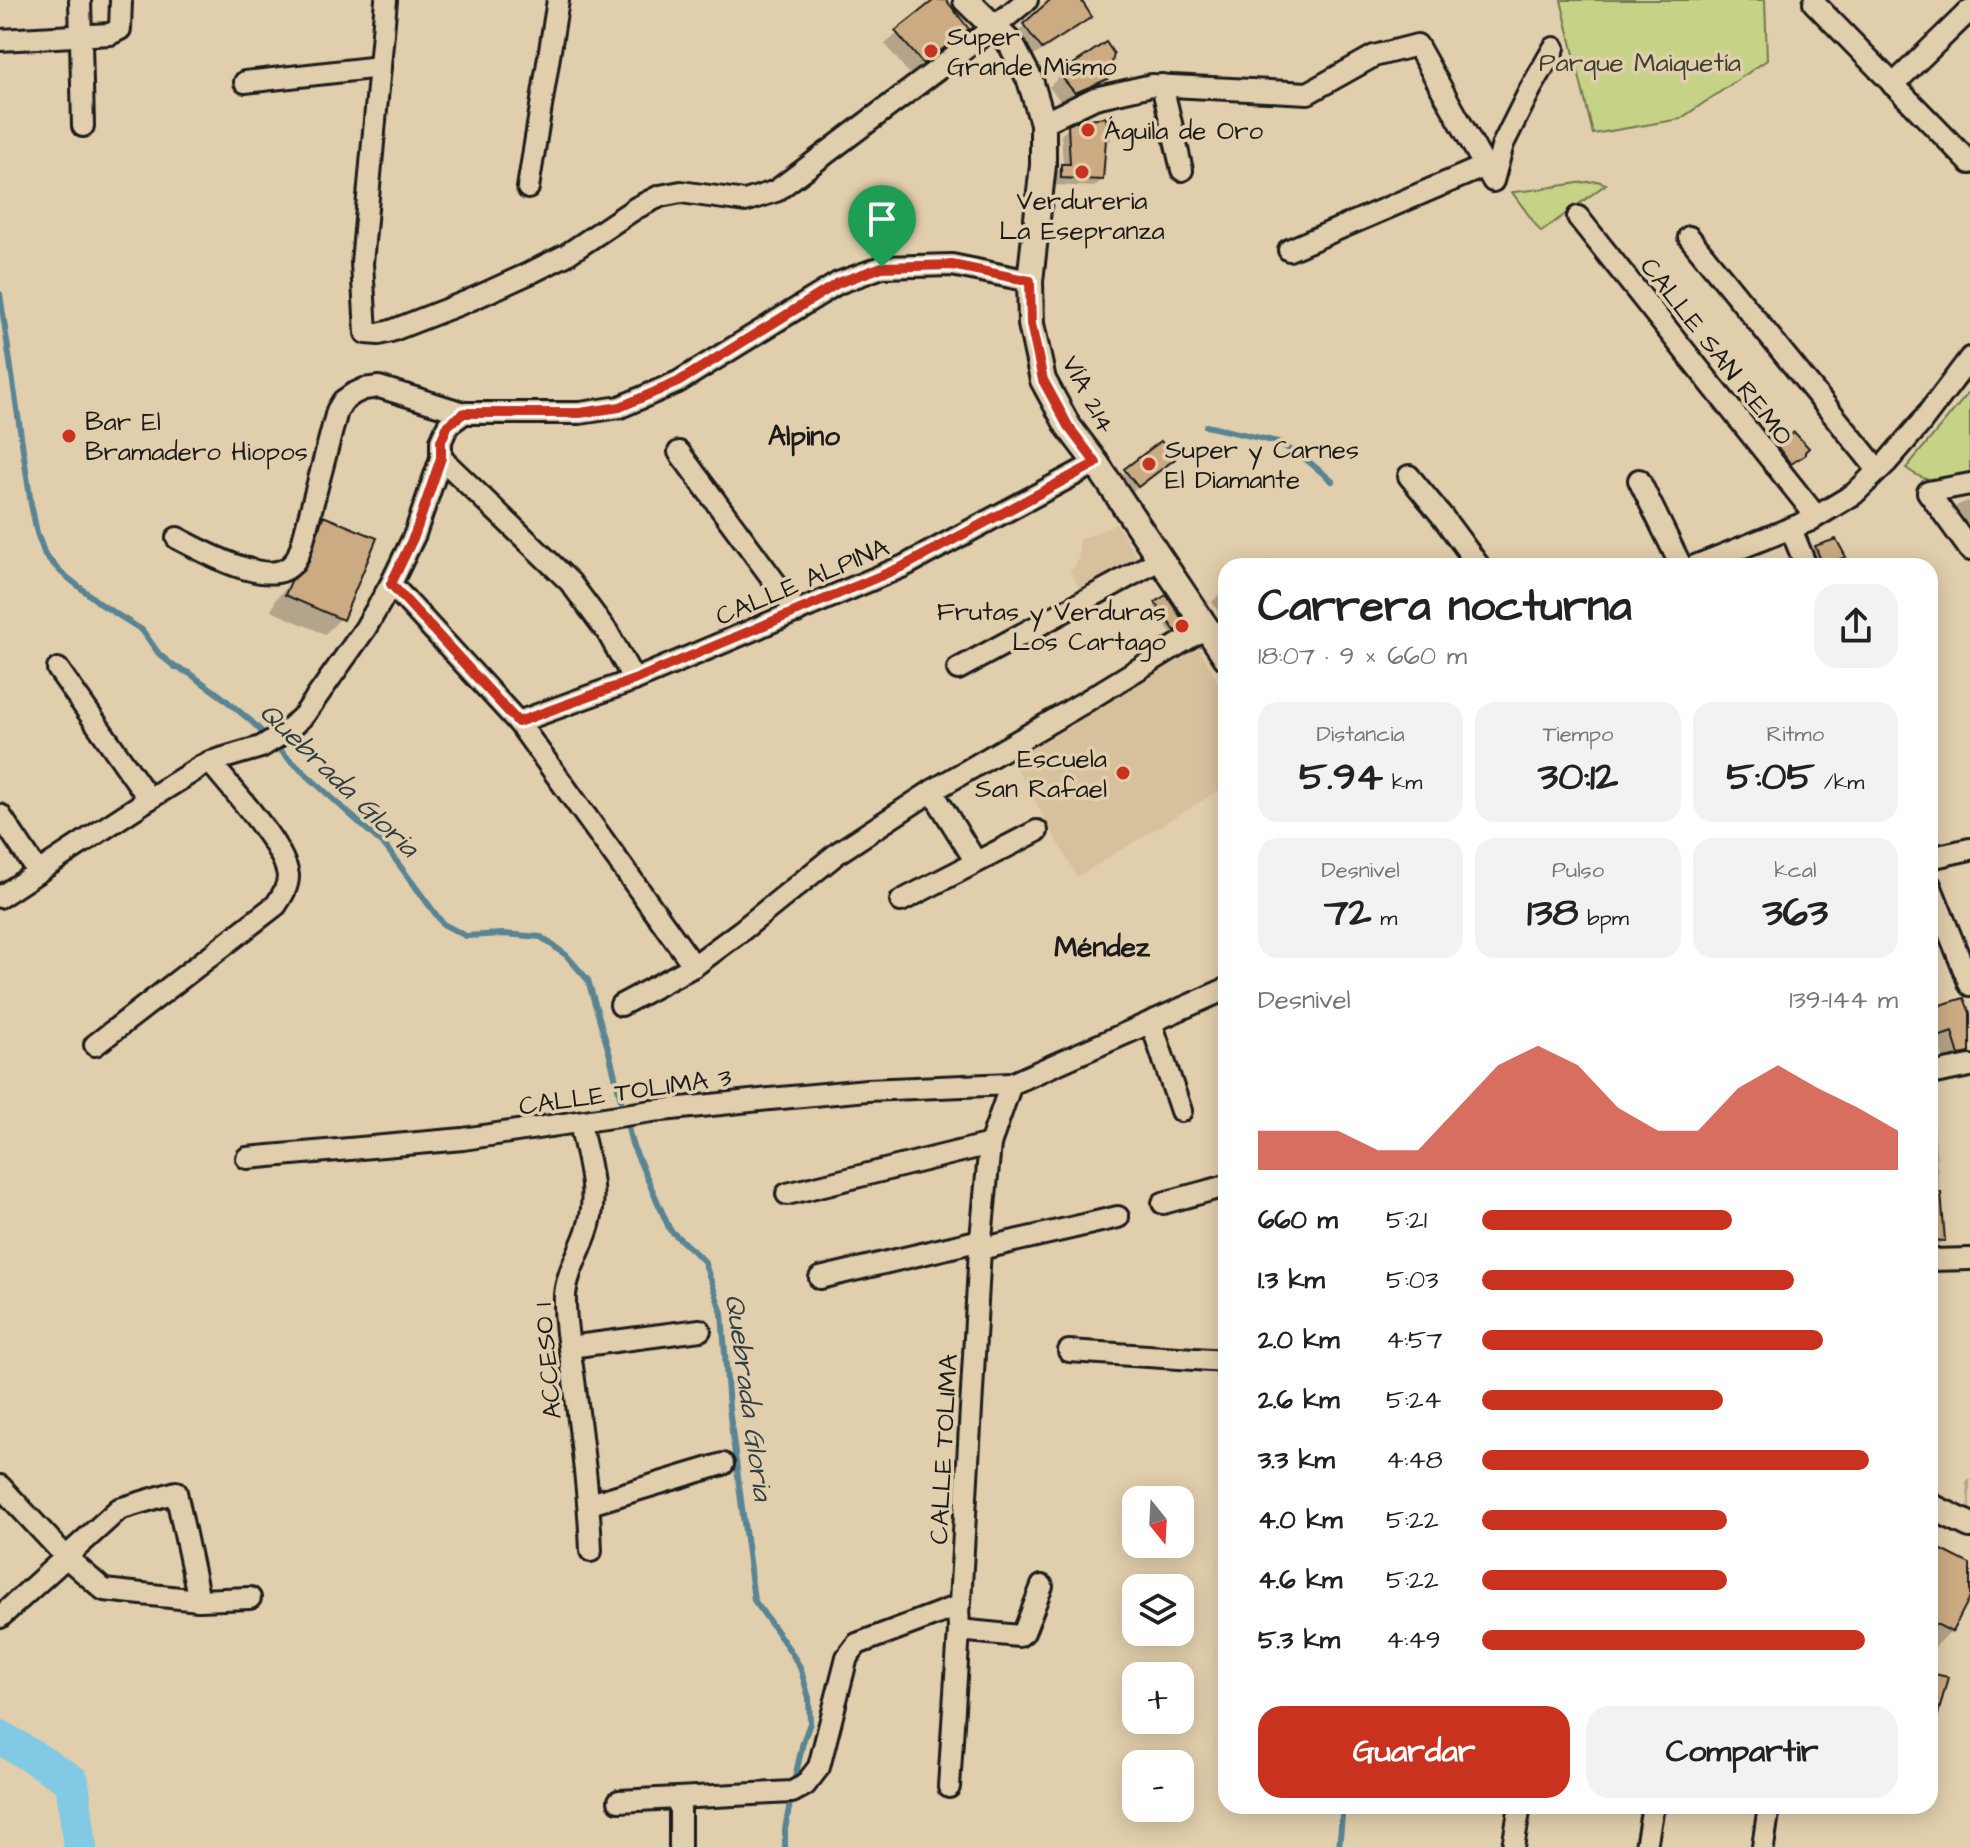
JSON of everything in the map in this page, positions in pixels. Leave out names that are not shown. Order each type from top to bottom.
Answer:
[{"type":"main road","name":"VÍA 214","points":[[966,0],[1011,44],[1030,80],[1043,123],[1043,165],[1030,281],[1031,324],[1043,380],[1068,426],[1218,644]]},
{"type":"main road","points":[[1938,1510],[1970,1525]]},
{"type":"street","points":[[80,0],[83,126]]},
{"type":"street","points":[[0,40],[117,32],[121,24],[121,0]]},
{"type":"street","points":[[386,0],[362,263],[366,333],[379,334],[468,301],[530,273],[566,255],[636,208],[660,196],[681,192],[745,201],[776,191],[1027,0]]},
{"type":"street","points":[[528,188],[558,0]]},
{"type":"street","points":[[1814,3],[1970,163]]},
{"type":"street","points":[[1893,85],[1970,10]]},
{"type":"street","points":[[1043,123],[1095,98],[1152,85],[1308,93],[1374,56],[1417,45],[1493,181],[1503,144],[1554,48]]},
{"type":"street","points":[[245,82],[380,67]]},
{"type":"street","points":[[1162,85],[1182,170]]},
{"type":"street","points":[[1289,250],[1485,166]]},
{"type":"street","name":"CALLE SAN REMO","points":[[1578,217],[1816,516]]},
{"type":"street","points":[[1689,237],[1878,470]]},
{"type":"street","points":[[177,538],[246,570],[271,572],[288,568],[294,563],[302,544],[337,411],[343,401],[364,389],[379,387],[464,413],[580,413],[620,407],[678,382],[838,283],[882,267],[952,265],[1030,281]]},
{"type":"street","points":[[1716,558],[1791,529],[1854,494],[1920,424],[1970,358]]},
{"type":"street","points":[[0,897],[210,762],[261,747],[287,731],[304,715],[365,629],[391,584],[415,534],[441,458],[441,441],[448,425],[464,413]]},
{"type":"street","points":[[679,452],[797,612]]},
{"type":"street","points":[[441,458],[570,582],[608,633],[634,680]]},
{"type":"street","name":"CALLE ALPINA","points":[[518,722],[634,680],[904,566],[1096,463]]},
{"type":"street","points":[[1409,476],[1473,558]]},
{"type":"street","points":[[1639,480],[1677,558]]},
{"type":"street","points":[[1970,484],[1928,492],[1970,550]]},
{"type":"street","points":[[1791,529],[1803,558]]},
{"type":"street","points":[[958,669],[1161,559]]},
{"type":"street","points":[[391,584],[518,722],[694,966]]},
{"type":"street","points":[[621,1005],[694,966],[839,852],[932,791],[1207,627]]},
{"type":"street","points":[[58,669],[149,799]]},
{"type":"street","points":[[95,1045],[276,905],[283,894],[288,880],[286,863],[277,847],[210,762]]},
{"type":"street","points":[[932,791],[976,862]]},
{"type":"street","points":[[0,815],[38,872]]},
{"type":"street","points":[[901,901],[1037,831]]},
{"type":"street","points":[[1938,856],[1970,849]]},
{"type":"street","points":[[1938,905],[1970,985]]},
{"type":"street","points":[[1011,1084],[1218,993]]},
{"type":"street","points":[[1151,1022],[1181,1111]]},
{"type":"street","points":[[1938,1072],[1970,1066]]},
{"type":"street","name":"CALLE TOLIMA 3","points":[[247,1158],[463,1139],[652,1111],[867,1090],[1011,1084]]},
{"type":"street","name":"CALLE TOLIMA","points":[[949,1787],[981,1245],[990,1144],[1011,1084]]},
{"type":"street","name":"ACCESO 1","points":[[580,1123],[592,1181],[593,1205],[588,1229],[571,1269],[565,1293],[590,1504],[591,1551]]},
{"type":"street","points":[[787,1194],[990,1144]]},
{"type":"street","points":[[1163,1203],[1218,1188]]},
{"type":"street","points":[[820,1278],[1118,1217]]},
{"type":"street","points":[[1938,1260],[1970,1259]]},
{"type":"street","points":[[569,1347],[700,1330]]},
{"type":"street","points":[[1069,1351],[1218,1360]]},
{"type":"street","points":[[590,1504],[723,1464]]},
{"type":"street","points":[[0,1486],[67,1558],[104,1590],[199,1600],[250,1598]]},
{"type":"street","points":[[0,1617],[119,1509],[176,1492],[199,1600]]},
{"type":"street","points":[[959,1630],[1019,1636],[1024,1632],[1042,1586]]},
{"type":"street","points":[[619,1801],[792,1792],[805,1785],[819,1767],[851,1650],[857,1644],[958,1606]]},
{"type":"street","points":[[680,1798],[680,1847]]},
{"type":"street","points":[[1513,1847],[1519,1814]]},
{"type":"street","points":[[1646,1847],[1652,1814]]},
{"type":"street","points":[[1763,1847],[1768,1814]]},
{"type":"shaded area","points":[[1116,524],[1141,563],[1081,592],[1070,571],[1079,556],[1079,540]]},
{"type":"shaded area","name":"Escuela San Rafael","points":[[1199,648],[1218,682],[1218,791],[1077,877],[1013,761]]},
{"type":"green space","name":"Parque Maiquetía","points":[[1561,0],[1765,0],[1767,60],[1680,119],[1593,134]]},
{"type":"green space","points":[[1597,181],[1606,184],[1541,232],[1512,192],[1534,190]]},
{"type":"green space","points":[[1970,391],[1970,474],[1930,480],[1906,468]]},
{"type":"building","name":"Super Grande Mismo","points":[[934,0],[946,0],[969,29],[923,64],[895,31]]},
{"type":"building","points":[[1050,0],[1081,0],[1092,17],[1042,49],[1023,24]]},
{"type":"building","points":[[1106,42],[1114,54],[1108,79],[1075,93],[1059,74]]},
{"type":"building","points":[[1106,117],[1109,139],[1106,139],[1103,180],[1061,178],[1061,164],[1070,164],[1068,125],[1079,120]]},
{"type":"building","points":[[1794,432],[1809,448],[1805,455],[1791,464],[1777,446]]},
{"type":"building","name":"Super y Carnes El Diamante","points":[[1161,441],[1175,459],[1138,487],[1124,469]]},
{"type":"building","points":[[323,516],[377,538],[343,620],[285,595],[291,581],[309,561]]},
{"type":"building","points":[[1836,539],[1846,557],[1820,558],[1815,546]]},
{"type":"building","points":[[1166,595],[1186,625],[1175,631],[1155,602]]},
{"type":"building","points":[[1964,998],[1970,1013],[1970,1053],[1959,1055],[1952,1032],[1938,1037],[1938,1006]]},
{"type":"building","points":[[1938,1192],[1941,1192],[1945,1241],[1938,1241]]},
{"type":"building","points":[[1938,1548],[1970,1564],[1970,1597],[1952,1632],[1938,1625]]},
{"type":"building","points":[[1938,1675],[1948,1677],[1938,1715]]},
{"type":"waterway","name":"Quebrada Gloria","points":[[0,294],[31,504],[45,555],[102,605],[142,630],[159,654],[175,667],[189,673],[252,722],[386,847],[443,924],[466,936],[503,934],[541,937],[566,955],[588,980],[632,1144],[670,1230],[704,1261],[722,1313],[729,1408],[754,1600],[800,1667],[809,1698],[810,1723],[793,1787]]},
{"type":"waterway","points":[[1206,426],[1278,442],[1332,481]]},
{"type":"waterway","points":[[0,1737],[72,1781],[80,1847]]},
{"type":"waterway","name":"Quebrada Gloria","points":[[785,1847],[791,1798]]},
{"type":"waterway","points":[[1339,1847],[1342,1814]]},
{"type":"place","name":"Super Grande Mismo","points":[[931,51]]},
{"type":"place","name":"Águila de Oro","points":[[1088,130]]},
{"type":"place","name":"Verdureria La Esepranza","points":[[1082,172]]},
{"type":"place","name":"Bar El Bramadero Hiopos","points":[[69,436]]},
{"type":"place","name":"Super y Carnes El Diamante","points":[[1149,464]]},
{"type":"place","name":"Frutas y Verduras Los Cartago","points":[[1182,626]]},
{"type":"place","name":"Escuela San Rafael","points":[[1123,773]]},
{"type":"district","name":"Alpino","points":[[804,435]]},
{"type":"district","name":"Méndez","points":[[1102,946]]},
{"type":"route","points":[[952,265],[1030,281],[1031,324],[1043,380],[1068,426],[1096,463],[904,566],[634,680],[518,722],[391,584],[415,534],[441,458],[441,441],[448,425],[464,413],[580,413],[620,407],[678,382],[838,283],[882,267],[952,265]]}]
